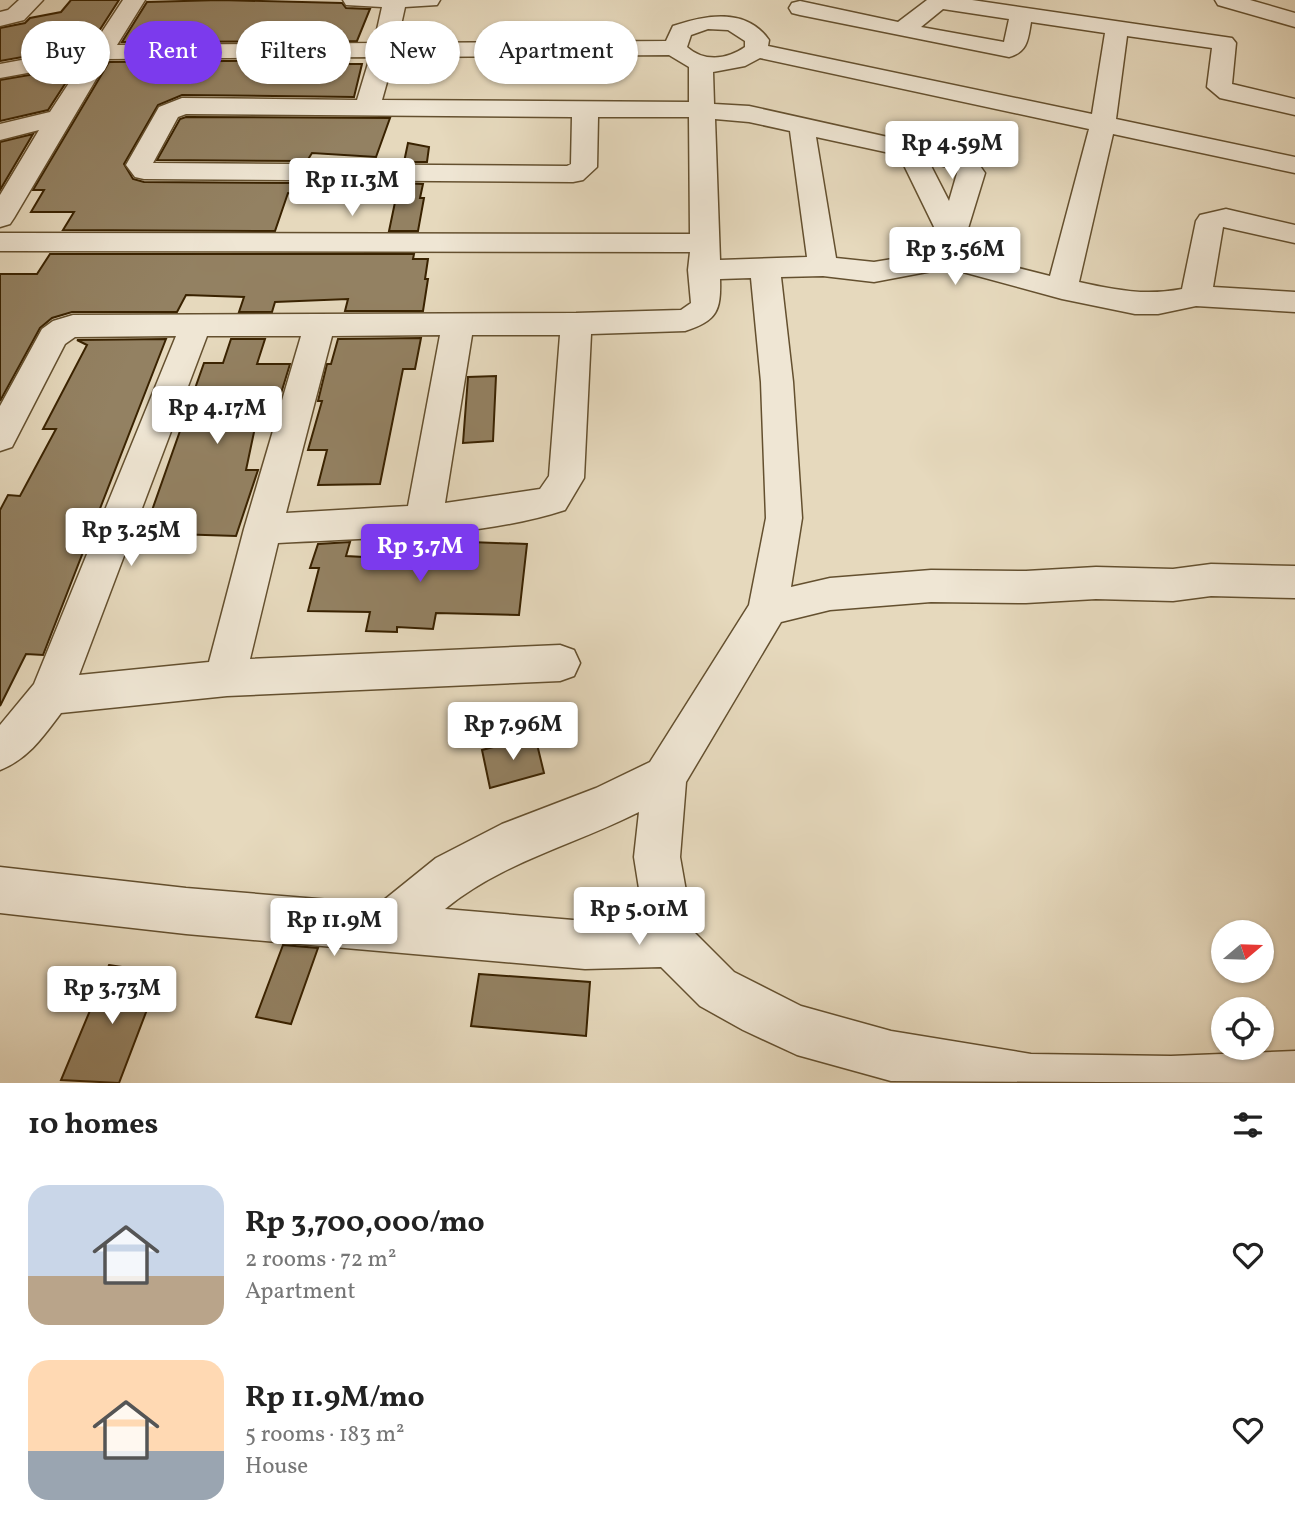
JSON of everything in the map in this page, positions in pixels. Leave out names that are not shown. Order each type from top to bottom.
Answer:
[{"type":"street","points":[[0,19],[16,15],[32,0]]},
{"type":"street","points":[[110,38],[134,0]]},
{"type":"street","points":[[354,0],[429,0]]},
{"type":"street","points":[[390,21],[395,0]]},
{"type":"street","points":[[1295,20],[1227,1],[1219,87],[1229,93],[1295,107]]},
{"type":"street","points":[[902,30],[939,2],[1224,43]]},
{"type":"street","points":[[0,438],[52,337],[64,329],[81,325],[576,324],[685,320],[699,314],[706,304],[699,110],[681,31],[704,11],[733,25],[779,23],[902,30],[1009,50],[1015,46],[1021,13]]},
{"type":"street","points":[[460,52],[688,55],[724,65],[744,60],[779,23]]},
{"type":"street","points":[[779,23],[1103,122],[1295,165]]},
{"type":"street","points":[[1062,289],[1103,122],[1117,27]]},
{"type":"street","points":[[110,52],[365,51]]},
{"type":"street","points":[[0,71],[21,67]]},
{"type":"street","points":[[0,218],[80,84]]},
{"type":"street","points":[[367,109],[374,84]]},
{"type":"street","points":[[585,110],[584,167],[573,174],[144,171],[139,165],[168,112],[182,106],[699,110],[749,114],[955,158],[970,167],[972,173],[950,247]]},
{"type":"street","points":[[0,132],[59,117]]},
{"type":"street","points":[[802,127],[823,267]]},
{"type":"street","points":[[909,148],[950,247]]},
{"type":"street","points":[[1196,296],[1210,221],[1226,218],[1295,234]]},
{"type":"street","points":[[0,242],[704,256],[765,268],[823,267],[874,272],[950,247],[1062,289],[1135,304],[1196,296],[1295,302]]},
{"type":"street","points":[[765,268],[777,382],[784,518],[768,609],[665,777],[657,857],[671,943],[717,989],[760,1013],[796,1030],[891,1056],[1031,1080],[1171,1082],[1295,1077]]},
{"type":"street","points":[[424,520],[458,323]]},
{"type":"street","points":[[227,678],[232,642],[320,324]]},
{"type":"street","points":[[262,529],[424,520],[552,500],[566,478],[576,324]]},
{"type":"street","points":[[0,750],[16,738],[50,696],[196,325]]},
{"type":"street","points":[[768,609],[831,594],[931,586],[1026,587],[1096,583],[1174,585],[1211,580],[1295,582]]},
{"type":"street","points":[[50,696],[227,678],[560,663]]},
{"type":"street","points":[[386,928],[452,874],[518,840],[608,804],[665,777]]},
{"type":"street","points":[[0,890],[186,911],[585,945],[671,943]]},
{"type":"building","points":[[71,0],[119,0],[105,21],[27,21],[30,18],[61,12]]},
{"type":"building","points":[[220,0],[342,3],[346,8],[370,9],[357,41],[351,41],[351,21],[236,21],[236,42],[222,42],[222,21],[135,21],[147,2]]},
{"type":"building","points":[[21,24],[21,57],[0,61],[0,28]]},
{"type":"building","points":[[222,61],[236,61],[236,84],[351,84],[351,64],[362,64],[354,97],[182,95],[158,105],[124,164],[133,179],[144,182],[299,183],[295,194],[288,193],[275,231],[63,230],[74,212],[31,212],[44,190],[33,190],[96,84],[110,84],[110,62],[124,62],[124,84],[222,84]]},
{"type":"building","points":[[21,76],[21,84],[65,84],[48,110],[0,121],[0,80]]},
{"type":"building","points":[[390,118],[376,157],[312,153],[307,161],[157,160],[180,119]]},
{"type":"building","points":[[33,134],[0,190],[0,142]]},
{"type":"building","points":[[408,143],[429,147],[427,162],[404,162]]},
{"type":"building","points":[[399,183],[423,184],[420,198],[424,198],[418,231],[389,231]]},
{"type":"building","points":[[50,254],[414,254],[413,259],[428,259],[425,279],[428,279],[423,311],[345,311],[348,299],[275,302],[272,312],[239,312],[244,297],[186,295],[177,312],[72,312],[52,318],[40,328],[0,401],[0,274],[37,274]]},
{"type":"building","points":[[421,338],[415,369],[403,369],[380,484],[318,485],[327,450],[308,450],[322,401],[318,401],[327,364],[331,364],[338,339]]},
{"type":"building","points":[[166,339],[43,655],[26,654],[0,706],[0,510],[8,495],[20,496],[56,429],[43,429],[87,345],[77,340]]},
{"type":"building","points":[[231,339],[265,339],[257,364],[290,364],[279,400],[261,399],[246,470],[258,470],[236,536],[144,533],[204,363],[223,363]]},
{"type":"building","points":[[496,376],[493,441],[463,443],[468,377]]},
{"type":"building","points":[[442,541],[527,544],[519,615],[436,613],[433,629],[397,627],[397,632],[366,631],[370,612],[308,611],[319,568],[310,568],[318,544],[350,542],[346,556],[437,561]]},
{"type":"building","points":[[535,736],[544,773],[490,788],[482,750]]},
{"type":"building","points":[[283,945],[318,948],[291,1024],[256,1017]]},
{"type":"building","points":[[109,965],[161,973],[119,1083],[61,1080]]},
{"type":"building","points":[[479,974],[590,982],[586,1036],[471,1026]]}]
